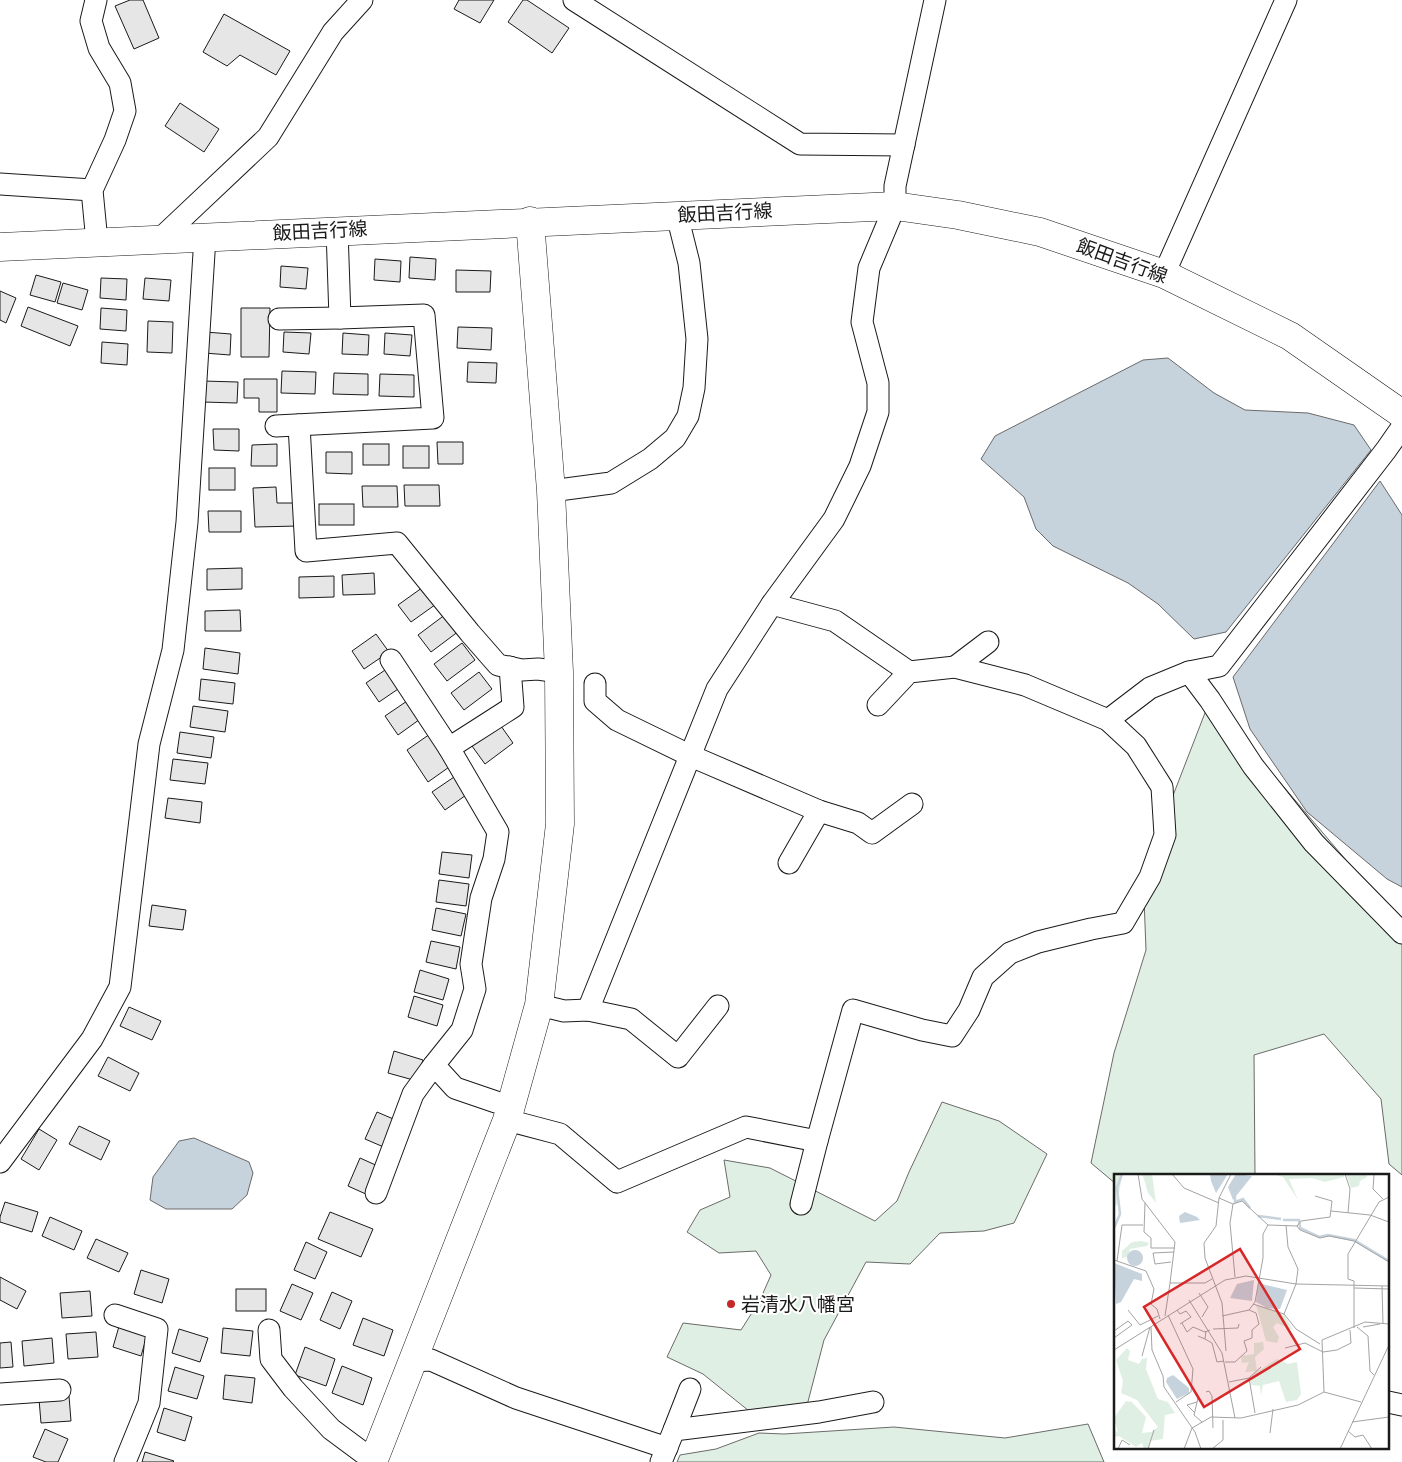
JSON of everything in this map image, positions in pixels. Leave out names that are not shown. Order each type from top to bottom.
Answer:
[{"type":"main road","name":"飯田吉行線","points":[[0,246],[895,206],[958,214],[1040,232],[1164,274],[1290,336],[1402,414]]},
{"type":"main road","points":[[374,1461],[509,1112],[539,1005],[560,824],[559,672],[551,490],[530,221]]},
{"type":"street","points":[[96,0],[91,21],[99,48],[120,83],[125,111],[115,140],[92,190],[97,242]]},
{"type":"street","points":[[160,239],[268,138],[333,32],[362,0]]},
{"type":"street","points":[[574,0],[800,144],[904,144]]},
{"type":"street","points":[[588,1010],[717,689],[772,604],[834,519],[860,466],[878,412],[878,382],[862,322],[868,268],[895,206],[895,186],[935,0]]},
{"type":"street","points":[[1164,274],[1286,0]]},
{"type":"street","points":[[0,184],[92,190]]},
{"type":"street","points":[[551,490],[612,483],[650,459],[669,444],[675,438],[688,416],[694,388],[697,339],[689,263],[677,215]]},
{"type":"street","points":[[337,230],[340,318]]},
{"type":"street","points":[[0,1162],[92,1039],[120,987],[149,744],[173,650],[187,522],[205,237]]},
{"type":"street","points":[[276,426],[434,418],[424,315],[279,319]]},
{"type":"street","points":[[299,425],[306,550],[397,543],[470,633],[498,664],[522,670],[538,668],[559,672]]},
{"type":"street","points":[[1108,720],[1150,688],[1189,672],[1219,666],[1402,427]]},
{"type":"street","points":[[772,604],[835,621],[909,672]]},
{"type":"street","points":[[955,667],[988,642]]},
{"type":"street","points":[[376,1193],[413,1094],[434,1064],[462,1030],[475,989],[471,964],[481,898],[494,859],[498,832],[449,748],[390,660]]},
{"type":"street","points":[[801,1204],[854,1010],[922,1030],[952,1036],[969,1010],[984,977],[1010,953],[1038,942],[1123,923],[1150,877],[1165,835],[1162,787],[1136,746],[1108,720],[1025,685],[955,667],[909,672],[878,705]]},
{"type":"street","points":[[449,748],[513,708],[510,668]]},
{"type":"street","points":[[1189,672],[1210,700],[1253,766],[1314,843],[1402,934]]},
{"type":"street","points":[[595,684],[595,702],[617,720],[691,756],[819,810],[858,823],[872,833],[912,804]]},
{"type":"street","points":[[789,863],[819,810]]},
{"type":"street","points":[[539,1005],[564,1011],[588,1010],[631,1019],[678,1057],[718,1006]]},
{"type":"street","points":[[434,1064],[455,1088],[496,1102],[509,1112],[560,1134],[617,1182],[746,1127],[817,1141]]},
{"type":"street","points":[[115,1315],[157,1329],[149,1403],[125,1462]]},
{"type":"street","points":[[269,1330],[271,1359],[292,1388],[331,1429],[374,1461]]},
{"type":"street","points":[[412,1360],[431,1360],[516,1398],[667,1446],[801,1414],[873,1402]]},
{"type":"street","points":[[0,1394],[60,1390]]},
{"type":"street","points":[[667,1446],[690,1390]]},
{"type":"green space","points":[[1210,700],[1402,926],[1402,1175],[1389,1164],[1381,1099],[1324,1034],[1254,1055],[1255,1174],[1114,1174],[1114,1182],[1091,1163],[1114,1053],[1146,950],[1143,873]]},
{"type":"green space","points":[[942,1102],[999,1121],[1047,1154],[1014,1223],[984,1231],[940,1233],[910,1264],[866,1262],[824,1340],[804,1417],[759,1419],[703,1374],[667,1357],[683,1323],[741,1330],[760,1300],[771,1275],[756,1251],[719,1253],[687,1232],[700,1210],[730,1197],[724,1160],[770,1168],[875,1221],[897,1201]]},
{"type":"green space","points":[[1088,1424],[1104,1462],[677,1462],[680,1455],[716,1449],[759,1433],[784,1434],[894,1427],[1005,1438]]},
{"type":"shaded area","points":[[1168,358],[1214,393],[1245,410],[1308,413],[1354,425],[1371,450],[1226,632],[1194,639],[1158,604],[1128,583],[1053,546],[1036,529],[1024,497],[981,459],[995,436],[1143,360]]},
{"type":"shaded area","points":[[1380,481],[1402,515],[1402,887],[1387,879],[1307,812],[1250,729],[1233,677]]},
{"type":"shaded area","points":[[194,1138],[249,1162],[253,1173],[247,1195],[232,1209],[166,1209],[150,1200],[153,1177],[179,1141]]},
{"type":"building","points":[[130,0],[143,0],[159,38],[134,49],[115,6]]},
{"type":"building","points":[[459,0],[494,0],[480,23],[454,9]]},
{"type":"building","points":[[523,0],[527,0],[569,28],[552,53],[508,22]]},
{"type":"building","points":[[224,14],[290,51],[276,75],[240,55],[227,66],[203,52]]},
{"type":"building","points":[[180,103],[219,129],[204,152],[165,126]]},
{"type":"building","points":[[410,257],[436,259],[435,280],[409,278]]},
{"type":"building","points":[[375,259],[401,261],[400,282],[374,280]]},
{"type":"building","points":[[281,266],[308,268],[306,289],[280,287]]},
{"type":"building","points":[[456,270],[491,271],[490,292],[456,292]]},
{"type":"building","points":[[36,275],[61,282],[55,302],[30,295]]},
{"type":"building","points":[[101,278],[127,279],[126,300],[100,298]]},
{"type":"building","points":[[145,278],[171,280],[169,301],[143,299]]},
{"type":"building","points":[[63,283],[88,290],[82,310],[57,303]]},
{"type":"building","points":[[0,291],[16,298],[6,323],[0,320]]},
{"type":"building","points":[[28,307],[78,326],[70,346],[21,326]]},
{"type":"building","points":[[101,308],[127,310],[126,331],[100,329]]},
{"type":"building","points":[[241,308],[270,308],[269,357],[241,357]]},
{"type":"building","points":[[148,321],[173,322],[172,353],[147,352]]},
{"type":"building","points":[[458,327],[492,328],[491,350],[457,348]]},
{"type":"building","points":[[205,332],[231,334],[230,355],[204,353]]},
{"type":"building","points":[[284,332],[311,333],[309,354],[283,352]]},
{"type":"building","points":[[343,333],[369,335],[368,355],[342,354]]},
{"type":"building","points":[[385,333],[412,335],[410,356],[384,354]]},
{"type":"building","points":[[102,342],[128,344],[127,365],[101,363]]},
{"type":"building","points":[[468,362],[497,363],[496,383],[467,382]]},
{"type":"building","points":[[282,371],[316,372],[315,394],[281,393]]},
{"type":"building","points":[[334,373],[368,374],[368,395],[333,394]]},
{"type":"building","points":[[380,374],[414,375],[414,397],[379,396]]},
{"type":"building","points":[[244,379],[277,379],[277,412],[259,412],[259,398],[244,398]]},
{"type":"building","points":[[203,381],[238,382],[237,403],[203,402]]},
{"type":"building","points":[[213,429],[239,429],[239,451],[214,450]]},
{"type":"building","points":[[437,442],[463,442],[463,464],[438,464]]},
{"type":"building","points":[[277,444],[277,466],[251,466],[252,445]]},
{"type":"building","points":[[363,444],[389,444],[389,465],[363,465]]},
{"type":"building","points":[[403,446],[429,446],[429,468],[403,468]]},
{"type":"building","points":[[326,452],[352,452],[352,474],[326,473]]},
{"type":"building","points":[[209,468],[235,468],[235,490],[209,490]]},
{"type":"building","points":[[404,485],[439,485],[440,506],[405,506]]},
{"type":"building","points":[[362,486],[397,486],[398,507],[363,507]]},
{"type":"building","points":[[276,487],[277,503],[297,503],[298,526],[255,527],[253,488]]},
{"type":"building","points":[[319,504],[354,504],[354,525],[319,525]]},
{"type":"building","points":[[208,511],[241,511],[241,532],[209,532]]},
{"type":"building","points":[[242,568],[242,589],[207,590],[207,569]]},
{"type":"building","points":[[374,573],[375,594],[343,595],[342,575]]},
{"type":"building","points":[[334,576],[334,597],[299,598],[299,577]]},
{"type":"building","points":[[426,585],[439,602],[411,622],[398,605]]},
{"type":"building","points":[[240,610],[241,631],[205,631],[205,611]]},
{"type":"building","points":[[446,614],[459,631],[431,652],[418,635]]},
{"type":"building","points":[[376,634],[389,652],[364,669],[352,651]]},
{"type":"building","points":[[462,643],[475,660],[447,681],[434,664]]},
{"type":"building","points":[[205,648],[240,653],[238,674],[203,669]]},
{"type":"building","points":[[391,666],[404,685],[379,702],[366,683]]},
{"type":"building","points":[[479,672],[492,689],[464,710],[451,693]]},
{"type":"building","points":[[201,679],[235,683],[233,704],[199,700]]},
{"type":"building","points":[[410,699],[423,717],[398,735],[385,716]]},
{"type":"building","points":[[193,706],[228,711],[225,732],[190,727]]},
{"type":"building","points":[[501,726],[513,743],[485,764],[472,746]]},
{"type":"building","points":[[180,732],[214,737],[211,758],[177,753]]},
{"type":"building","points":[[430,734],[452,765],[428,782],[407,750]]},
{"type":"building","points":[[173,759],[208,763],[205,784],[170,780]]},
{"type":"building","points":[[457,775],[469,793],[445,810],[432,792]]},
{"type":"building","points":[[168,798],[202,802],[200,823],[165,818]]},
{"type":"building","points":[[442,852],[472,855],[469,878],[439,874]]},
{"type":"building","points":[[439,880],[469,884],[466,906],[436,902]]},
{"type":"building","points":[[152,905],[186,910],[183,930],[149,926]]},
{"type":"building","points":[[436,908],[466,914],[461,936],[432,930]]},
{"type":"building","points":[[431,941],[460,947],[456,969],[426,962]]},
{"type":"building","points":[[420,970],[449,979],[443,1000],[414,992]]},
{"type":"building","points":[[414,996],[443,1005],[437,1026],[408,1017]]},
{"type":"building","points":[[129,1007],[161,1021],[152,1040],[120,1026]]},
{"type":"building","points":[[394,1051],[423,1060],[417,1081],[388,1073]]},
{"type":"building","points":[[108,1057],[139,1073],[130,1091],[98,1076]]},
{"type":"building","points":[[377,1112],[398,1121],[386,1148],[365,1139]]},
{"type":"building","points":[[79,1126],[110,1141],[101,1160],[69,1144]]},
{"type":"building","points":[[39,1129],[57,1140],[39,1170],[21,1159]]},
{"type":"building","points":[[360,1158],[380,1167],[368,1195],[348,1186]]},
{"type":"building","points":[[5,1202],[38,1212],[32,1232],[0,1222]]},
{"type":"building","points":[[330,1212],[373,1229],[361,1257],[318,1239]]},
{"type":"building","points":[[50,1217],[82,1231],[74,1250],[42,1236]]},
{"type":"building","points":[[96,1239],[128,1253],[119,1272],[87,1258]]},
{"type":"building","points":[[306,1242],[327,1252],[315,1279],[294,1270]]},
{"type":"building","points":[[141,1270],[169,1279],[162,1303],[134,1294]]},
{"type":"building","points":[[0,1277],[26,1291],[17,1309],[0,1300]]},
{"type":"building","points":[[292,1284],[313,1293],[301,1320],[280,1311]]},
{"type":"building","points":[[236,1289],[266,1289],[266,1311],[236,1311]]},
{"type":"building","points":[[90,1291],[92,1316],[62,1318],[60,1293]]},
{"type":"building","points":[[332,1292],[352,1301],[340,1329],[320,1320]]},
{"type":"building","points":[[363,1318],[393,1330],[384,1356],[353,1345]]},
{"type":"building","points":[[120,1323],[148,1332],[141,1356],[113,1347]]},
{"type":"building","points":[[223,1328],[253,1331],[250,1356],[221,1353]]},
{"type":"building","points":[[179,1329],[208,1338],[200,1362],[172,1353]]},
{"type":"building","points":[[96,1332],[98,1357],[68,1359],[66,1334]]},
{"type":"building","points":[[52,1338],[54,1363],[24,1366],[22,1341]]},
{"type":"building","points":[[11,1342],[13,1367],[0,1368],[0,1343]]},
{"type":"building","points":[[305,1347],[335,1359],[326,1386],[295,1375]]},
{"type":"building","points":[[342,1366],[372,1378],[363,1405],[332,1393]]},
{"type":"building","points":[[175,1367],[204,1376],[197,1399],[168,1391]]},
{"type":"building","points":[[225,1375],[255,1378],[252,1403],[223,1399]]},
{"type":"building","points":[[69,1396],[71,1421],[41,1423],[39,1399]]},
{"type":"building","points":[[164,1408],[192,1417],[185,1441],[157,1432]]},
{"type":"building","points":[[45,1429],[68,1439],[58,1462],[46,1462],[33,1457]]},
{"type":"building","points":[[145,1452],[174,1461],[142,1462]]},
{"type":"place","name":"岩清水八幡宮","points":[[731,1304]]}]
